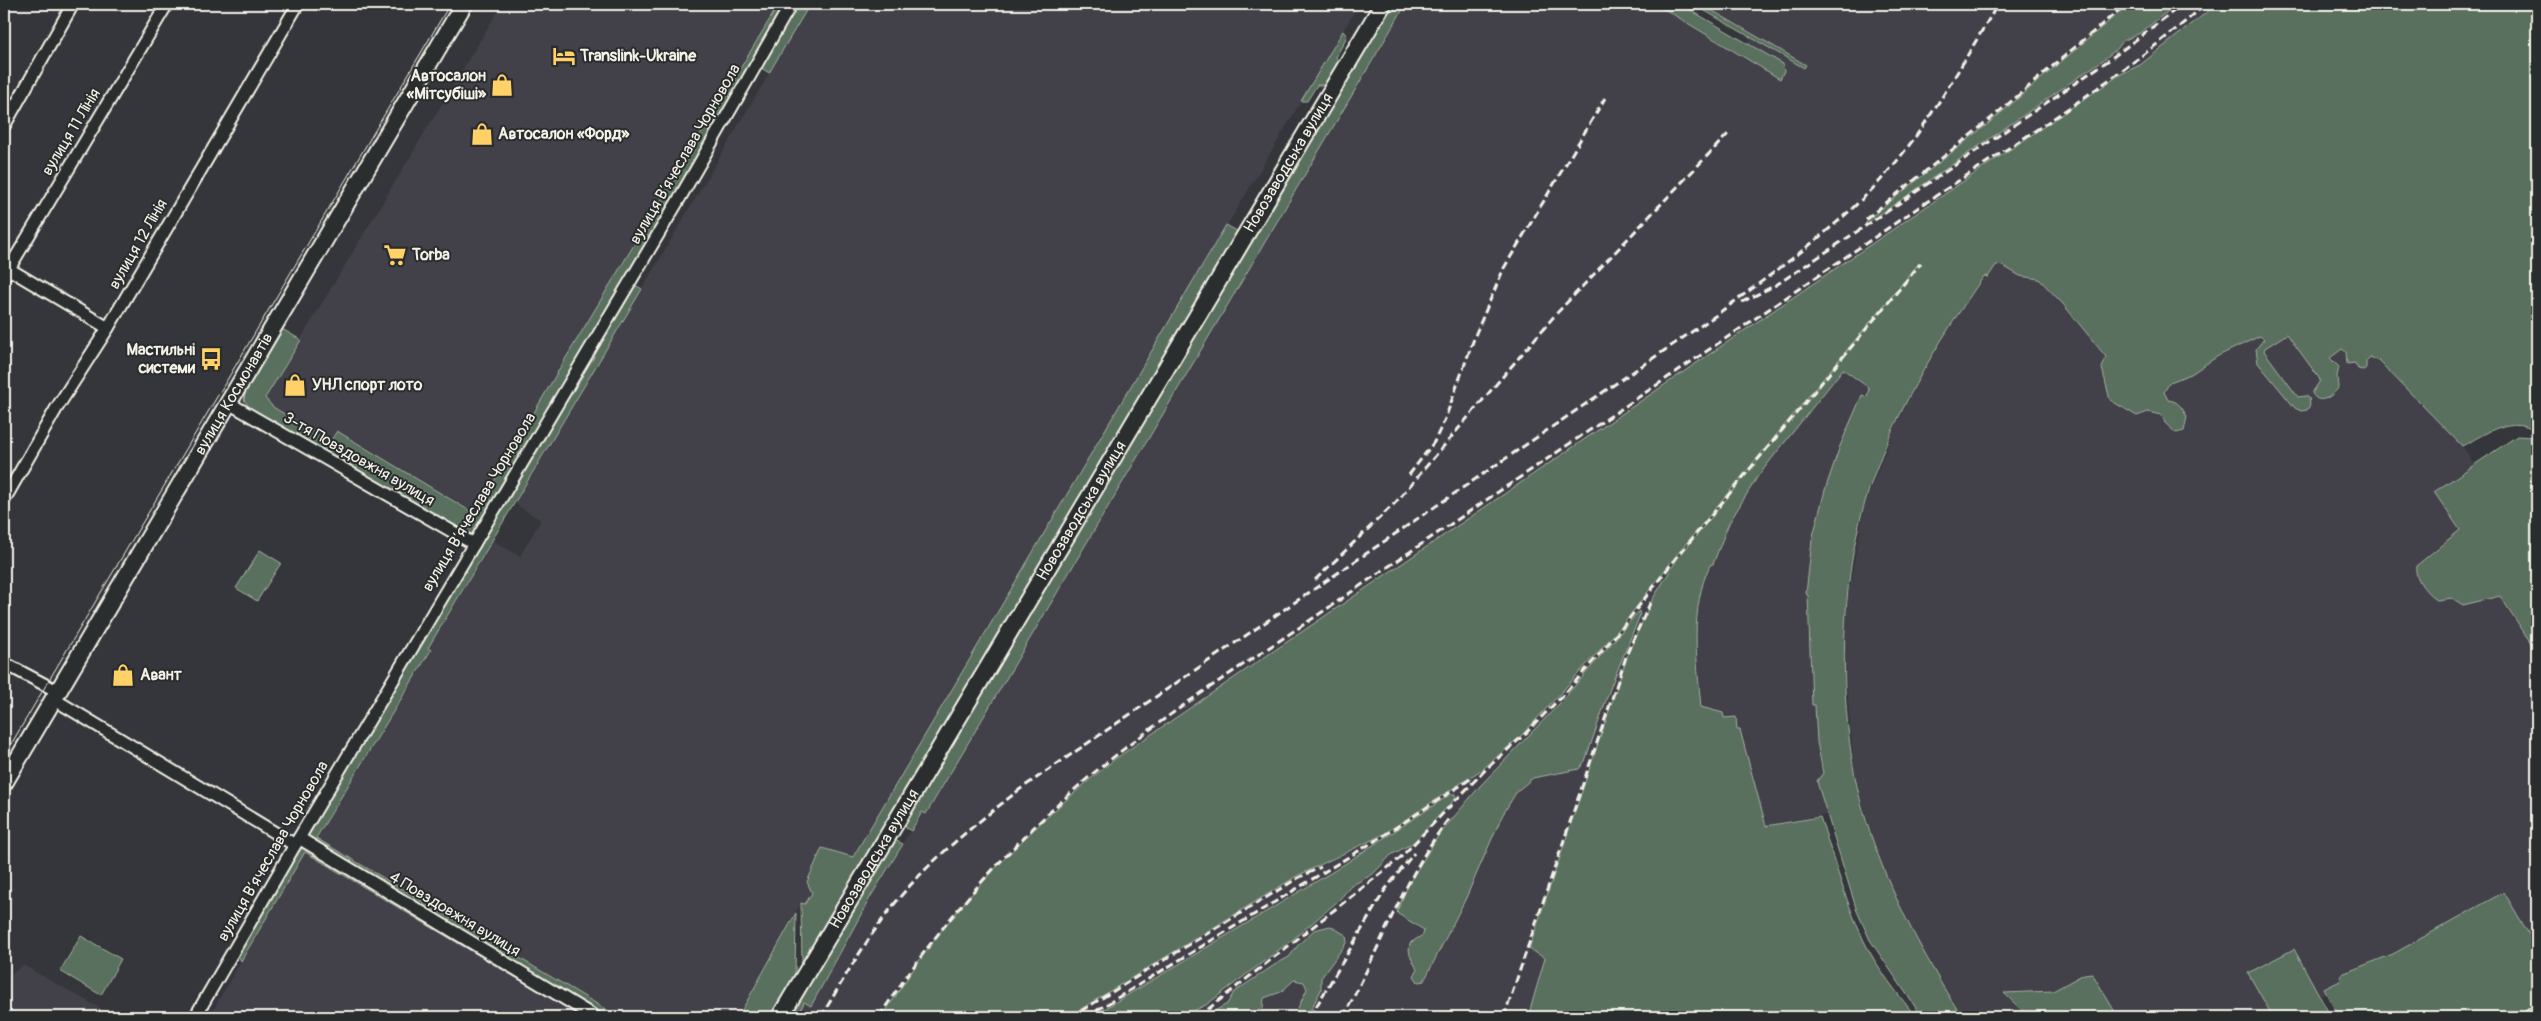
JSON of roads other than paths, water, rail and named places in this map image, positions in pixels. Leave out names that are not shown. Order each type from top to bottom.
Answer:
[{"type":"street","points":[[4,126],[73,4]]},
{"type":"street","name":"вулиця 11 Лінія","points":[[5,270],[166,4]]},
{"type":"street","name":"вулиця 12 Лінія","points":[[4,500],[56,410],[108,328],[298,4]]},
{"type":"street","name":"вулиця Космонавтів","points":[[4,783],[464,4]]},
{"type":"street","name":"вулиця Вʼячеслава Чорновола","points":[[195,1017],[678,201],[791,4]]},
{"type":"street","name":"Новозаводська вулиця","points":[[780,1017],[1383,4]]},
{"type":"street","points":[[5,270],[108,328]]},
{"type":"street","name":"3-тя Повздовжня вулиця","points":[[228,402],[474,544]]},
{"type":"street","name":"4 Повздовжня вулиця","points":[[4,663],[297,842],[595,1017]]},
{"type":"street","points":[[2533,1017],[2537,1015]]},
{"type":"tram line","points":[[4,756],[450,4]]},
{"type":"railway","points":[[821,1017],[866,942],[906,890],[956,841],[1019,790],[1715,316],[1824,233],[1880,181],[1918,134],[1998,4]]},
{"type":"railway","points":[[1866,219],[1988,121],[2126,4]]},
{"type":"railway","points":[[1742,302],[1776,285],[1885,213],[2109,60],[2183,4]]},
{"type":"railway","points":[[879,1017],[925,951],[975,889],[1029,832],[1119,752],[1215,684],[2099,87],[2135,61],[2206,4]]},
{"type":"railway","points":[[1409,475],[1434,442],[1445,419],[1476,333],[1504,268],[1605,98]]},
{"type":"railway","points":[[1315,580],[1396,502],[1556,314],[1728,134]]},
{"type":"railway","points":[[1198,1017],[1399,859],[1486,769],[1524,735],[1568,690],[1622,628],[1676,558],[1921,263]]},
{"type":"railway","points":[[1504,1017],[1628,651],[1652,599]]},
{"type":"railway","points":[[1086,1017],[1383,836],[1472,778]]},
{"type":"railway","points":[[1343,1017],[1405,889],[1433,840],[1450,817]]},
{"type":"railway","points":[[1310,1017],[1385,890],[1414,853]]},
{"type":"railway","points":[[1071,1017],[1298,878],[1321,867]]},
{"type":"place","name":"Translink-Ukraine","points":[[564,56]]},
{"type":"place","name":"Автосалон «Мітсубіші»","points":[[502,85]]},
{"type":"place","name":"Автосалон «Форд»","points":[[482,134]]},
{"type":"place","name":"Torba","points":[[395,255]]},
{"type":"place","name":"Мастильні системи","points":[[211,359]]},
{"type":"place","name":"УНЛ спорт лото","points":[[295,385]]},
{"type":"place","name":"Авант","points":[[123,675]]}]
